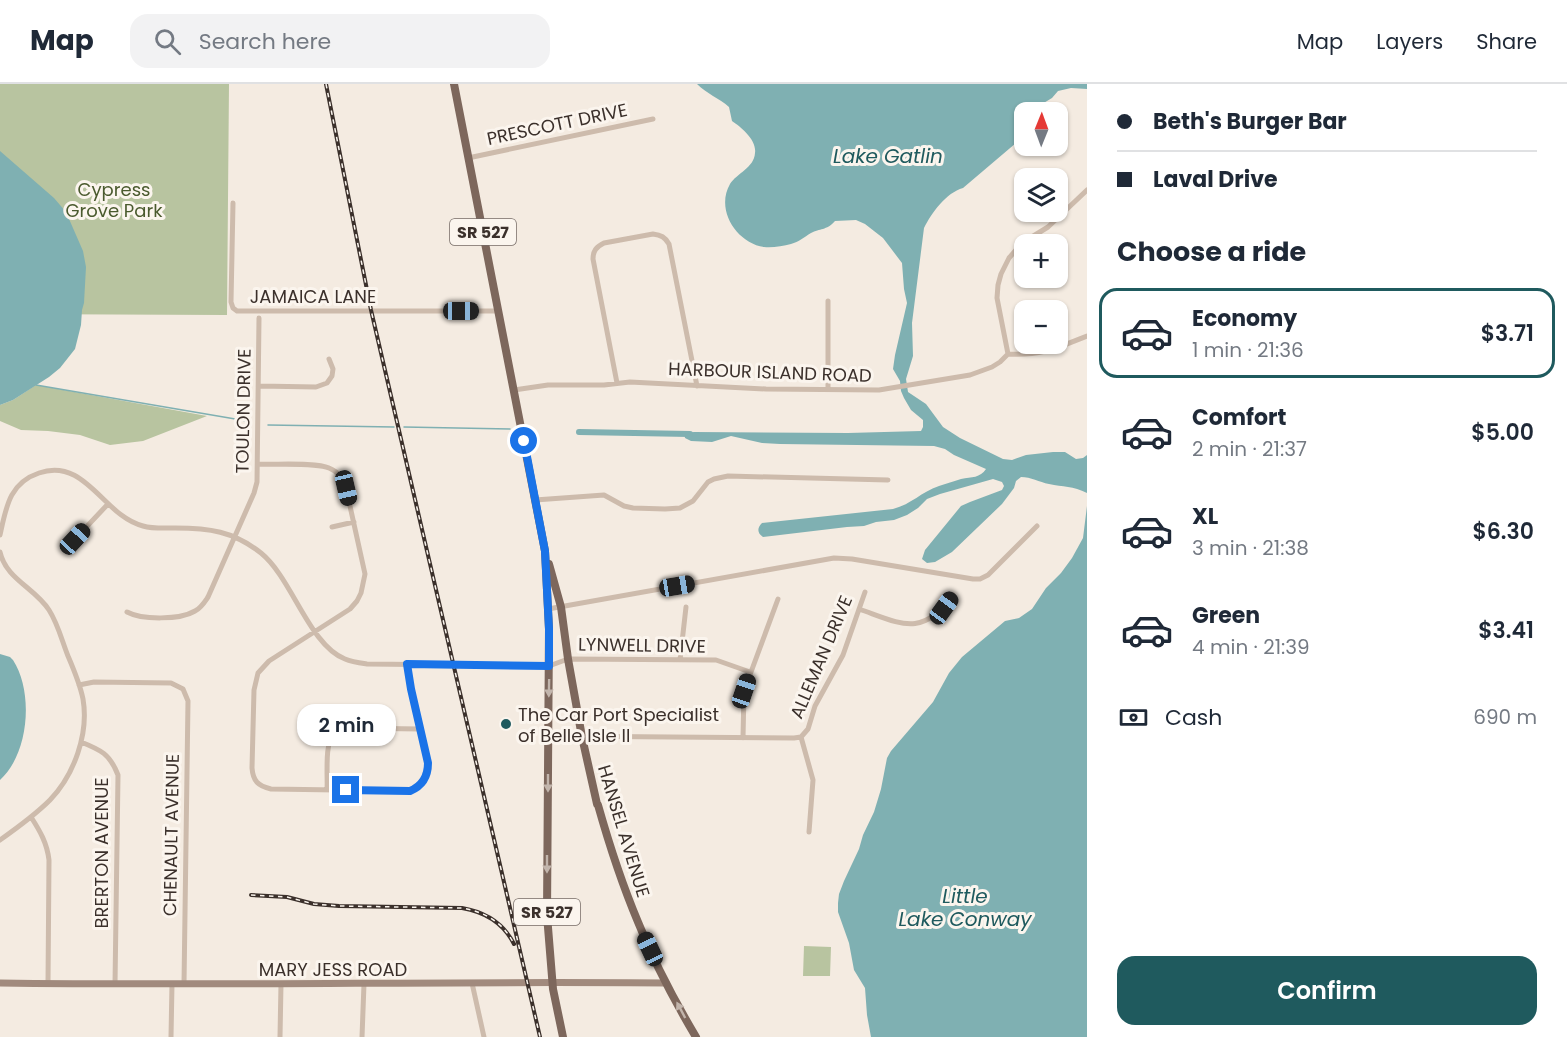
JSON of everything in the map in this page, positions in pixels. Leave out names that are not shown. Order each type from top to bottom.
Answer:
[{"type":"main road","name":"SR 527","points":[[454,84],[545,551],[549,666],[547,915],[553,982],[563,1037]]},
{"type":"main road","name":"HANSEL AVENUE","points":[[545,551],[561,607],[582,737],[615,861],[644,937],[696,1037]]},
{"type":"street","name":"PRESCOTT DRIVE","points":[[468,158],[652,119]]},
{"type":"street","points":[[1087,190],[1048,226],[1022,243],[1008,258],[1001,274],[997,298],[1008,354],[1038,354],[1087,336]]},
{"type":"street","name":"JAMAICA LANE","points":[[233,203],[231,302],[237,311],[499,311]]},
{"type":"street","points":[[617,383],[593,253],[604,243],[653,234],[660,235],[669,244],[697,386]]},
{"type":"street","points":[[828,301],[828,389]]},
{"type":"street","name":"TOULON DRIVE","points":[[127,612],[140,617],[178,617],[194,612],[208,597],[257,482],[259,318]]},
{"type":"street","name":"HARBOUR ISLAND ROAD","points":[[514,390],[548,385],[604,385],[630,382],[860,391],[908,386],[970,375],[992,367],[1008,354]]},
{"type":"street","points":[[259,386],[316,387],[327,383],[332,376],[333,369],[329,359]]},
{"type":"street","points":[[258,464],[317,465],[328,467],[343,478],[365,574],[361,592],[350,609],[269,661],[255,680],[252,774],[258,784],[271,789],[403,791],[416,788],[425,778],[428,763],[407,664]]},
{"type":"street","points":[[0,535],[11,495],[23,480],[52,470],[71,473],[88,484],[124,517],[143,526],[208,528],[235,536],[263,555],[273,566],[327,648],[345,659],[367,664],[549,666],[568,659]]},
{"type":"street","points":[[536,501],[604,495],[624,506],[665,510],[686,506],[708,483],[728,476],[888,480]]},
{"type":"street","points":[[75,539],[108,504]]},
{"type":"street","points":[[332,527],[354,522]]},
{"type":"street","points":[[548,609],[834,558],[980,579],[988,575],[1037,526]]},
{"type":"street","points":[[0,552],[7,569],[41,600],[54,618],[79,685],[84,714],[81,742],[59,789],[31,817],[0,840]]},
{"type":"street","name":"ALLEMAN DRIVE","points":[[803,735],[808,729],[815,706],[843,655],[865,592]]},
{"type":"street","points":[[859,609],[897,622],[917,624],[926,622],[935,616],[953,595]]},
{"type":"street","points":[[743,738],[744,691],[778,599]]},
{"type":"street","points":[[680,660],[686,607]]},
{"type":"street","name":"LYNWELL DRIVE","points":[[568,659],[716,660],[750,672]]},
{"type":"street","name":"CHENAULT AVENUE","points":[[79,685],[94,682],[171,683],[183,689],[188,701],[184,984]]},
{"type":"street","points":[[327,790],[329,743],[334,733],[347,728],[420,729]]},
{"type":"street","points":[[548,736],[794,738],[803,735],[813,780],[809,832]]},
{"type":"street","name":"BRERTON AVENUE","points":[[81,742],[100,749],[108,756],[118,775],[115,984]]},
{"type":"street","points":[[31,817],[42,835],[49,860],[48,983]]},
{"type":"street","name":"MARY JESS ROAD","points":[[0,983],[666,983]]},
{"type":"street","points":[[472,983],[484,1037]]},
{"type":"street","points":[[171,1037],[172,984]]},
{"type":"street","points":[[280,1037],[281,984]]},
{"type":"street","points":[[362,1037],[364,984]]},
{"type":"green space","name":"Cypress Grove Park","points":[[0,84],[229,84],[227,315],[0,314]]},
{"type":"green space","points":[[36,385],[207,416],[143,441],[110,445],[80,435],[21,430],[0,421],[0,405],[13,400]]},
{"type":"green space","points":[[804,946],[831,947],[830,976],[803,976]]},
{"type":"water","name":"Lake Gatlin","points":[[697,84],[1087,84],[1087,89],[1071,88],[1058,91],[1045,102],[1014,102],[1014,145],[963,188],[945,199],[927,222],[924,228],[912,323],[913,356],[906,379],[908,392],[926,404],[943,427],[1003,459],[1012,460],[1026,455],[1053,452],[1065,452],[1076,459],[1087,455],[1087,493],[1021,477],[1002,504],[952,552],[935,562],[927,563],[922,559],[925,550],[961,506],[1002,490],[1004,486],[1002,482],[993,479],[940,494],[927,499],[907,515],[894,520],[864,526],[763,537],[760,534],[758,530],[762,523],[893,509],[933,489],[961,479],[978,476],[986,469],[934,446],[780,444],[762,443],[731,436],[712,442],[691,441],[685,438],[684,433],[694,432],[848,433],[921,431],[923,427],[923,420],[911,410],[904,398],[900,381],[893,369],[907,303],[902,263],[883,238],[856,220],[835,221],[797,242],[781,246],[764,247],[745,239],[731,224],[725,204],[730,184],[752,163],[755,153],[754,143],[744,130],[732,121],[729,107]]},
{"type":"water","points":[[0,151],[54,198],[66,212],[83,251],[86,267],[84,303],[75,349],[60,368],[49,377],[13,400],[0,405]]},
{"type":"water","name":"Little Lake Conway","points":[[1087,506],[1087,1037],[871,1037],[865,988],[854,970],[849,943],[838,912],[838,903],[844,881],[874,812],[887,758],[933,702],[949,673],[962,657],[1005,621],[1019,618],[1032,609],[1046,588],[1061,573],[1083,538]]},
{"type":"water","points":[[0,654],[10,657],[20,673],[26,705],[22,739],[17,755],[10,769],[0,780]]},
{"type":"waterway","points":[[36,385],[247,421]]},
{"type":"waterway","points":[[268,425],[394,427]]},
{"type":"waterway","points":[[404,427],[510,429]]},
{"type":"waterway","points":[[579,432],[690,434]]},
{"type":"railway","points":[[326,84],[371,310],[540,1037]]},
{"type":"railway","points":[[251,895],[287,897],[314,904],[339,906],[462,908],[492,919],[510,936],[514,944]]},
{"type":"place","name":"The Car Port Specialist of Belle Isle ll","points":[[506,724]]},
{"type":"route","points":[[346,790],[410,791],[421,784],[425,778],[428,763],[407,664],[549,666],[545,551],[524,441]]}]
